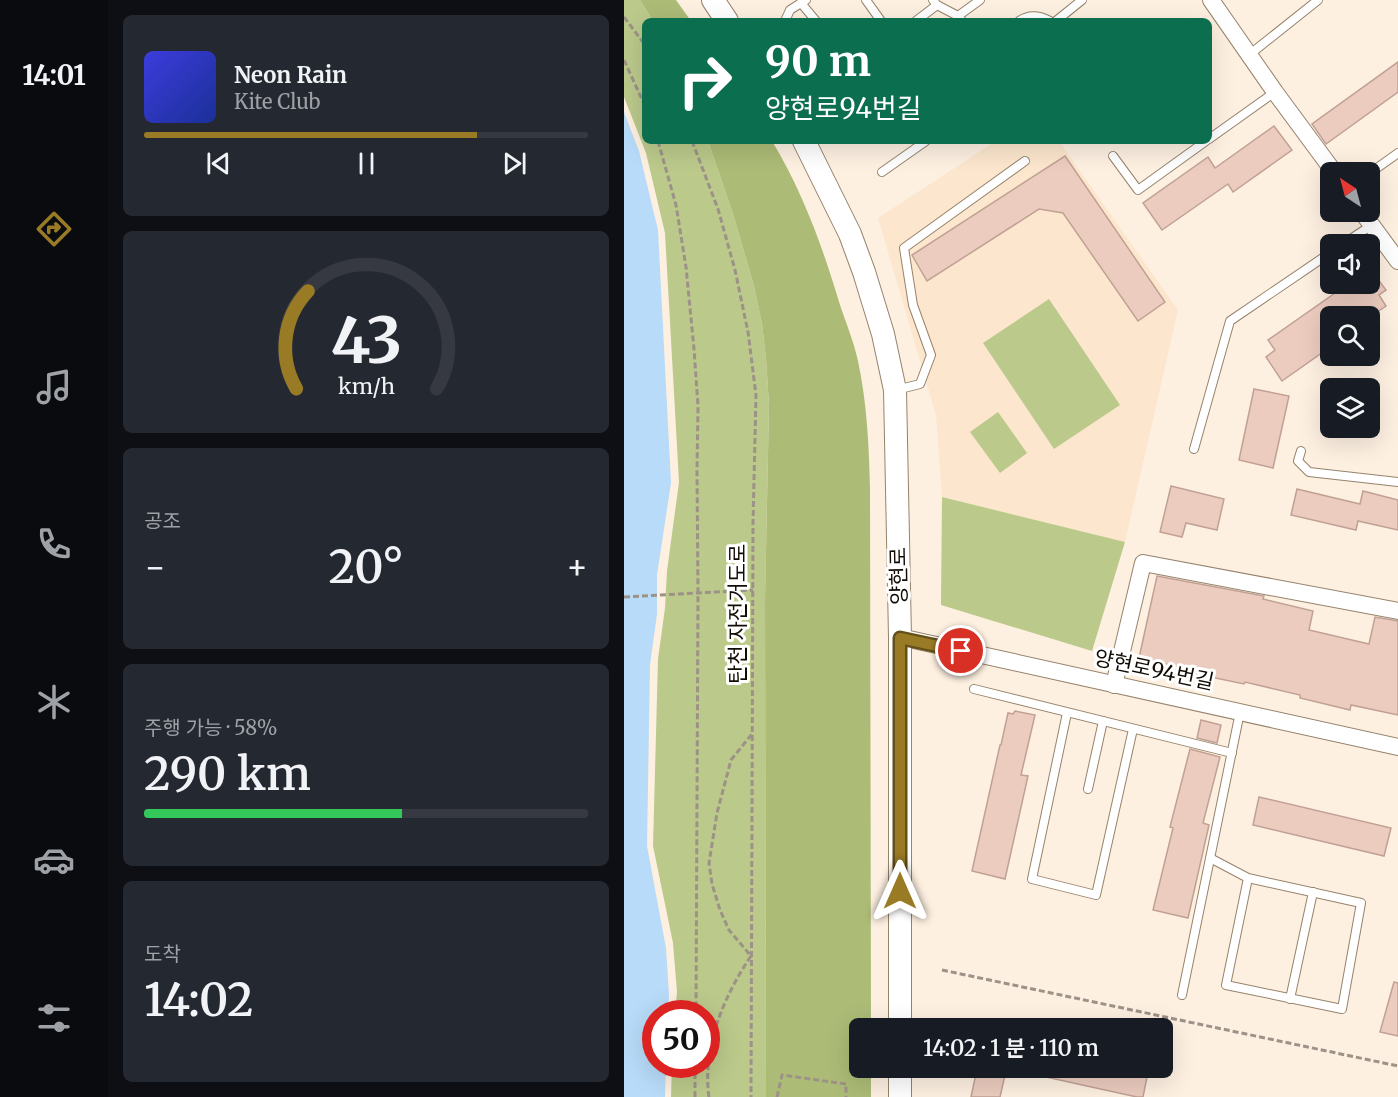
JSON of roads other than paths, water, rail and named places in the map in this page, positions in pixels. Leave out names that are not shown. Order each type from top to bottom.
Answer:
[{"type":"main road","points":[[713,0],[725,18]]},
{"type":"main road","name":"양현로","points":[[805,144],[850,234],[883,334],[895,390],[900,638],[900,1018]]},
{"type":"main road","points":[[900,1078],[900,1097]]},
{"type":"street","points":[[1211,0],[1327,162]]},
{"type":"street","points":[[1370,222],[1398,261]]},
{"type":"street","points":[[1114,685],[1143,563],[1398,611]]},
{"type":"street","name":"양현로94번길","points":[[900,638],[1398,747]]},
{"type":"lane","points":[[866,0],[879,18]]},
{"type":"lane","points":[[961,18],[980,0]]},
{"type":"lane","points":[[1060,18],[1082,0]]},
{"type":"lane","points":[[1249,55],[1318,0]]},
{"type":"lane","points":[[786,18],[790,10],[804,2],[814,18]]},
{"type":"lane","points":[[919,18],[935,3],[958,18]]},
{"type":"lane","points":[[1026,18],[1039,16],[1043,18]]},
{"type":"lane","points":[[1212,136],[1275,92]]},
{"type":"lane","points":[[882,172],[922,144]]},
{"type":"lane","points":[[1113,156],[1138,189],[1201,144]]},
{"type":"lane","points":[[1380,166],[1398,153]]},
{"type":"lane","points":[[895,390],[920,384],[931,355],[913,305],[904,248],[1025,161]]},
{"type":"lane","points":[[1352,234],[1363,222]]},
{"type":"lane","points":[[1194,449],[1230,321],[1320,260]]},
{"type":"lane","points":[[1301,451],[1298,461],[1309,472],[1398,482]]},
{"type":"lane","points":[[974,689],[1232,753]]},
{"type":"lane","points":[[1067,712],[1032,879],[1096,895],[1133,729]]},
{"type":"lane","points":[[1182,995],[1240,712]]},
{"type":"lane","points":[[1088,789],[1104,721]]},
{"type":"lane","points":[[1210,858],[1248,878],[1361,903],[1342,1009],[1226,985],[1248,878]]},
{"type":"lane","points":[[1290,999],[1313,892]]},
{"type":"water","points":[[624,112],[639,151],[658,230],[671,483],[657,575],[657,614],[650,665],[647,846],[666,948],[669,1000],[642,1000],[642,1078],[666,1078],[665,1097],[624,1097]]}]
